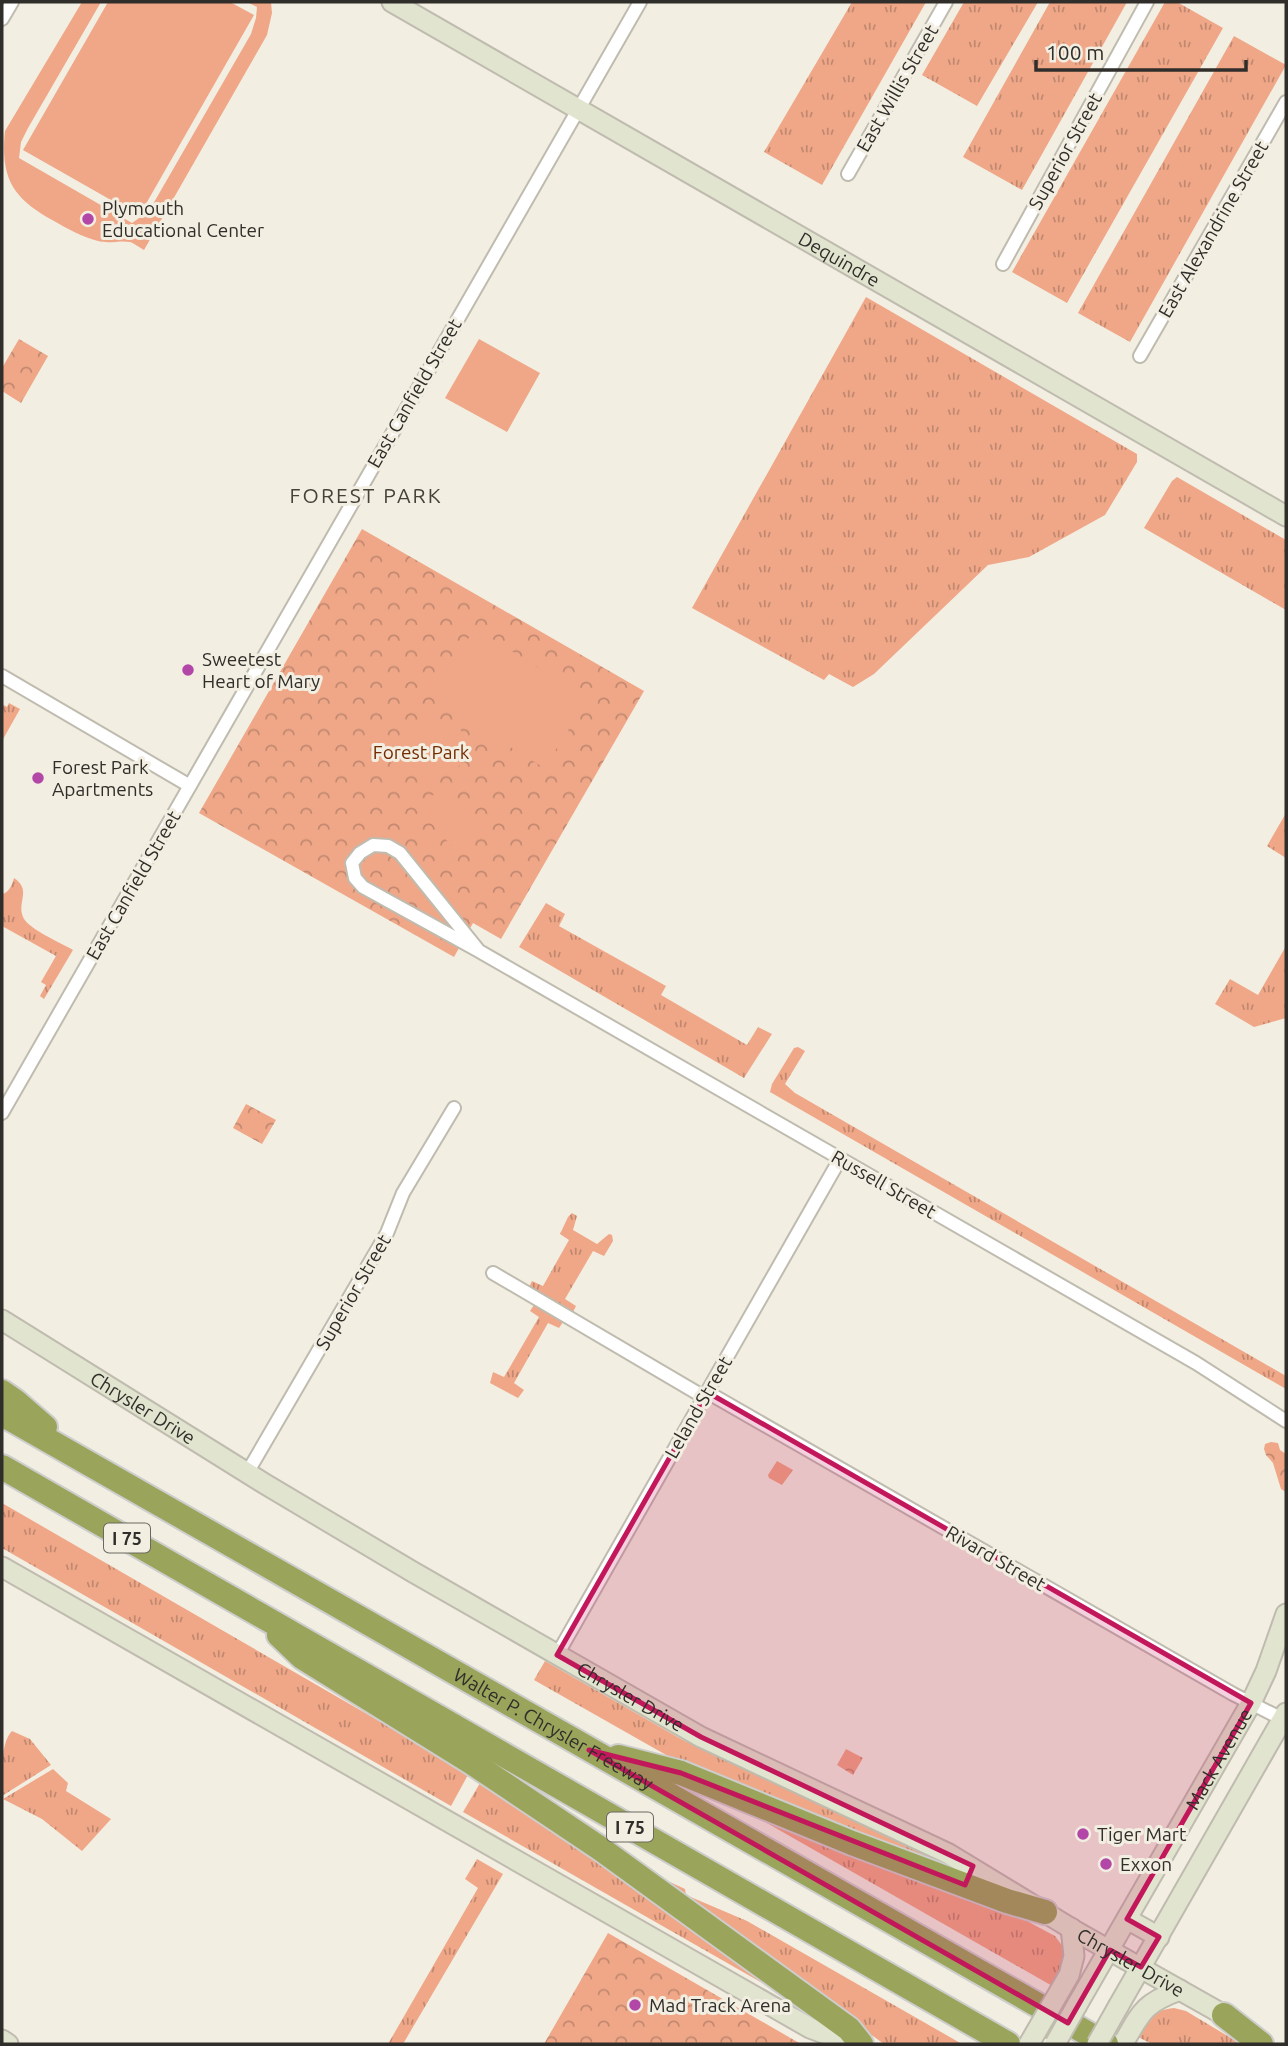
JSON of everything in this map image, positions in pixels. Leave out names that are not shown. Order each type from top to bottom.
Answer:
[{"type":"highway","points":[[2,1392],[86,1462]]},
{"type":"highway","name":"Walter P. Chrysler Freeway","points":[[2,1414],[1106,2044]]},
{"type":"highway","name":"I 75","points":[[2,1467],[1008,2044]]},
{"type":"highway","points":[[252,1609],[302,1657],[471,1762],[601,1849],[849,2029],[862,2044]]},
{"type":"highway","points":[[589,1750],[681,1773],[852,1843],[1007,1901],[1045,1912]]},
{"type":"highway","points":[[1224,2015],[1261,2044]]},
{"type":"street","points":[[2,19],[12,2]]},
{"type":"street","name":"Dequindre","points":[[392,2],[1286,516]]},
{"type":"street","name":"East Canfield Street","points":[[2,1113],[640,2]]},
{"type":"street","name":"East Willis Street","points":[[848,174],[946,2]]},
{"type":"street","name":"Superior Street","points":[[1003,264],[1147,2]]},
{"type":"street","name":"East Alexandrine Street","points":[[1140,356],[1286,102]]},
{"type":"street","points":[[2,676],[190,786]]},
{"type":"street","name":"Russell Street","points":[[480,951],[400,853],[388,846],[373,845],[360,853],[352,863],[355,878],[363,887],[480,951],[1196,1363],[1286,1420]]},
{"type":"street","name":"Superior Street","points":[[247,1473],[387,1233],[403,1193],[454,1108]]},
{"type":"street","name":"Leland Street","points":[[557,1655],[840,1159]]},
{"type":"street","name":"Rivard Street","points":[[493,1273],[1251,1703],[1285,1718]]},
{"type":"street","name":"Chrysler Drive","points":[[2,1320],[247,1473],[701,1737],[949,1854],[1071,1928],[1278,2044]]},
{"type":"street","points":[[2,1567],[810,2028],[853,2044]]},
{"type":"street","name":"Mack Avenue","points":[[1055,2044],[1282,1647],[1286,1614]]},
{"type":"street","name":"Mack Avenue","points":[[1097,2044],[1285,1718]]},
{"type":"street","points":[[1127,1919],[1159,1937]]},
{"type":"street","points":[[1029,2044],[1069,1975],[1074,1956],[1071,1928]]},
{"type":"street","points":[[1123,2044],[1139,2016],[1152,2002],[1180,1990]]},
{"type":"street","points":[[2,2040],[8,2044]]},
{"type":"highlighted area","points":[[707,1392],[1251,1703],[1127,1919],[1159,1937],[1141,1967],[1110,1950],[1068,2023],[589,1750],[681,1773],[965,1885],[973,1866],[701,1737],[557,1655]]},
{"type":"green space","points":[[82,2],[101,2],[28,128],[21,142],[19,158],[132,223],[149,211],[251,34],[257,7],[247,2],[271,2],[272,13],[267,35],[144,250],[130,242],[92,239],[40,213],[20,196],[13,186],[5,163],[5,131]]},
{"type":"green space","points":[[108,2],[230,2],[254,15],[139,216],[23,150]]},
{"type":"green space","points":[[852,2],[926,2],[822,185],[764,152]]},
{"type":"green space","points":[[964,2],[1038,2],[977,106],[922,75]]},
{"type":"green space","points":[[1050,2],[1127,2],[1022,190],[963,157]]},
{"type":"green space","points":[[1165,2],[1177,2],[1223,28],[1067,303],[1012,272]]},
{"type":"green space","points":[[1234,36],[1286,65],[1130,342],[1078,313]]},
{"type":"green space","points":[[866,297],[1137,454],[1137,462],[1105,515],[1029,557],[988,565],[874,674],[853,687],[829,674],[824,680],[692,608]]},
{"type":"green space","points":[[19,339],[48,356],[21,403],[2,391],[2,368]]},
{"type":"green space","points":[[479,339],[540,373],[507,432],[445,398]]},
{"type":"green space","points":[[1177,477],[1286,540],[1286,610],[1144,528]]},
{"type":"green space","name":"Forest Park","points":[[362,529],[644,691],[501,939],[473,923],[454,957],[199,813]]},
{"type":"green space","points":[[475,628],[588,699],[544,768],[431,697]]},
{"type":"green space","points":[[9,703],[20,709],[2,741],[2,704],[7,707]]},
{"type":"green space","points":[[441,719],[457,725],[464,736],[465,755],[459,766],[452,771],[424,774],[406,770],[390,762],[387,750],[398,739],[418,726]]},
{"type":"green space","points":[[443,786],[480,828],[455,850],[418,808]]},
{"type":"green space","points":[[1286,813],[1286,858],[1267,846]]},
{"type":"green space","points":[[14,878],[20,883],[23,892],[21,908],[24,919],[39,932],[73,950],[44,999],[40,996],[46,985],[41,982],[56,956],[2,926],[2,894],[11,886]]},
{"type":"green space","points":[[546,903],[565,914],[559,926],[666,986],[661,995],[747,1045],[758,1027],[772,1034],[744,1078],[519,947]]},
{"type":"green space","points":[[1286,946],[1286,1018],[1254,1027],[1215,1004],[1230,979],[1258,995]]},
{"type":"green space","points":[[794,1048],[805,1051],[785,1084],[795,1093],[1286,1376],[1286,1389],[770,1092]]},
{"type":"green space","points":[[246,1104],[276,1120],[262,1144],[233,1128]]},
{"type":"green space","points":[[572,1213],[577,1216],[573,1230],[597,1244],[609,1234],[612,1235],[613,1241],[604,1256],[593,1251],[565,1299],[576,1306],[573,1312],[529,1287],[532,1281],[543,1286],[569,1240],[560,1234]]},
{"type":"green space","points":[[534,1305],[563,1322],[559,1328],[548,1323],[514,1383],[524,1390],[518,1398],[490,1383],[493,1372],[504,1377],[539,1317],[530,1311]]},
{"type":"green space","points":[[1278,1443],[1280,1450],[1286,1454],[1286,1492],[1281,1489],[1273,1463],[1264,1449],[1265,1444]]},
{"type":"green space","points":[[777,1461],[793,1470],[782,1485],[768,1475]]},
{"type":"green space","points":[[2,1503],[469,1773],[451,1806],[2,1548]]},
{"type":"green space","points":[[545,1661],[681,1739],[947,1865],[945,1869],[682,1764],[534,1680]]},
{"type":"green space","points":[[12,1731],[30,1739],[51,1765],[2,1796],[5,1744]]},
{"type":"green space","points":[[846,1749],[863,1758],[853,1775],[837,1765]]},
{"type":"green space","points":[[53,1769],[68,1783],[66,1791],[111,1819],[82,1851],[42,1819],[3,1799]]},
{"type":"green space","points":[[483,1778],[785,1996],[463,1812]]},
{"type":"green space","points":[[763,1814],[977,1898],[1055,1936],[1064,1948],[1067,1962],[1054,1987],[760,1819]]},
{"type":"green space","points":[[477,1859],[503,1874],[403,2044],[388,2044],[478,1888],[465,1879]]},
{"type":"green space","points":[[670,1882],[685,1889],[686,1895],[747,1921],[962,2044],[884,2044],[668,1889]]},
{"type":"green space","points":[[608,1933],[801,2044],[544,2044]]},
{"type":"green space","points":[[1174,2008],[1186,2011],[1241,2044],[1152,2044],[1136,2036],[1151,2016]]},
{"type":"place","name":"Plymouth Educational Center","points":[[88,219]]},
{"type":"place","name":"Sweetest Heart of Mary","points":[[188,670]]},
{"type":"place","name":"Forest Park Apartments","points":[[38,778]]},
{"type":"place","name":"Tiger Mart","points":[[1083,1834]]},
{"type":"place","name":"Exxon","points":[[1106,1864]]},
{"type":"place","name":"Mad Track Arena","points":[[635,2005]]},
{"type":"district","name":"FOREST PARK","points":[[366,495]]}]
